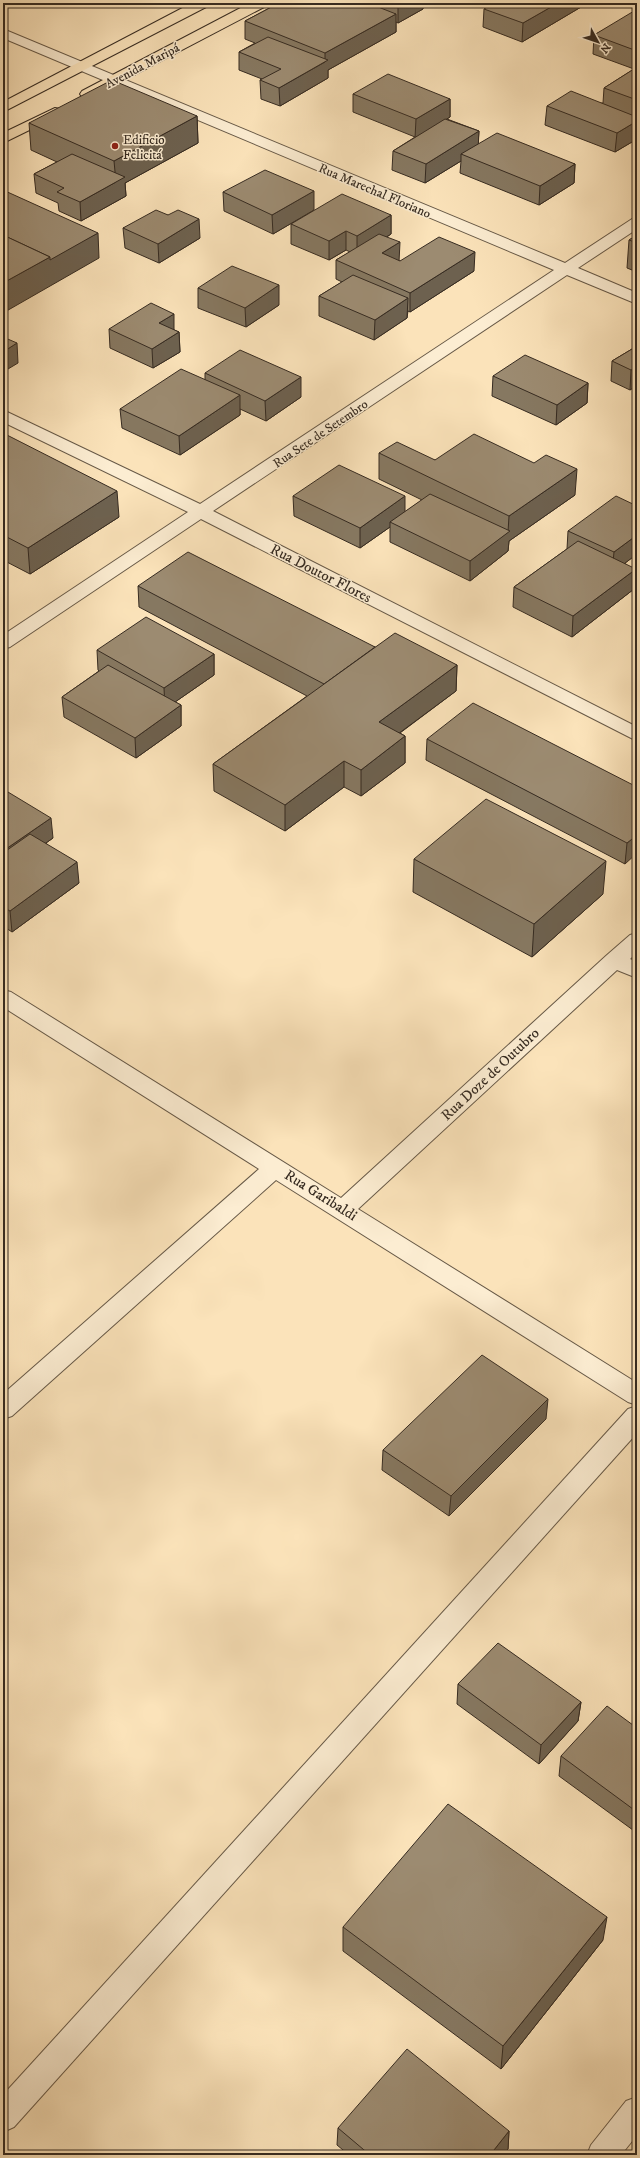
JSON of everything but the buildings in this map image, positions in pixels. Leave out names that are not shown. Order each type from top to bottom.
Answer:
[{"type":"main road","name":"Avenida Maripá","points":[[3,108],[204,3]]},
{"type":"main road","name":"Avenida Maripá","points":[[3,139],[261,3]]},
{"type":"street","points":[[3,34],[81,67]]},
{"type":"street","name":"Rua Marechal Floriano","points":[[81,67],[637,299]]},
{"type":"street","name":"Rua Sete de Setembro","points":[[3,643],[637,222]]},
{"type":"street","name":"Rua Doutor Flores","points":[[3,415],[201,512],[637,735]]},
{"type":"street","name":"Rua Doze de Outubro","points":[[343,1209],[637,940]]},
{"type":"street","points":[[614,960],[637,971]]},
{"type":"street","name":"Rua Garibaldi","points":[[3,997],[343,1209],[637,1395]]},
{"type":"street","points":[[3,1409],[276,1167]]},
{"type":"street","points":[[3,2117],[637,1416]]},
{"type":"street","points":[[602,2155],[637,2111]]},
{"type":"place","name":"Edificio Felicitá","points":[[115,146]]}]
